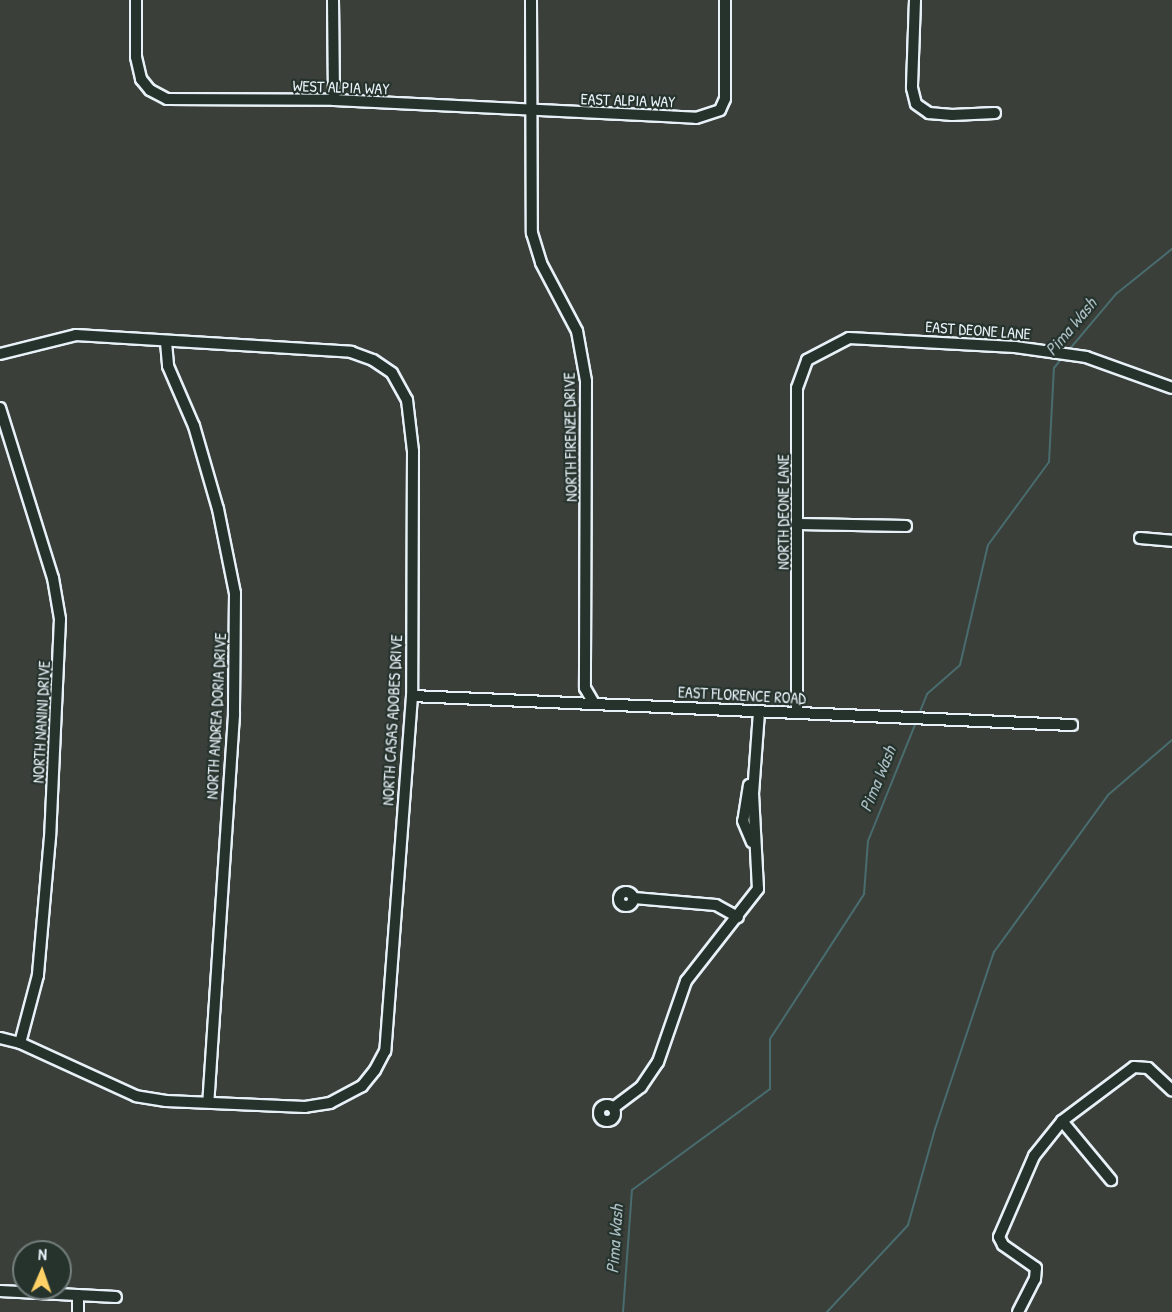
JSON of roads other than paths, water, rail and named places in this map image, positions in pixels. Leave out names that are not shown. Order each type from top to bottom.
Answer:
[{"type":"street","name":"WEST ALPIA WAY","points":[[136,0],[136,57],[141,79],[150,90],[166,99],[334,100],[533,111]]},
{"type":"street","points":[[333,0],[334,100]]},
{"type":"street","name":"NORTH FIRENZE DRIVE","points":[[531,0],[532,233],[541,263],[577,331],[586,381],[585,688],[593,702]]},
{"type":"street","name":"EAST ALPIA WAY","points":[[533,111],[696,118],[720,110],[725,99],[725,0]]},
{"type":"street","points":[[915,0],[912,88],[916,104],[929,113],[995,113]]},
{"type":"street","name":"NORTH CASAS ADOBES DRIVE","points":[[0,354],[76,335],[351,352],[373,360],[392,373],[406,400],[413,437],[412,696],[385,1051],[362,1086],[330,1103],[305,1107],[166,1101],[136,1096],[20,1043],[0,1038]]},
{"type":"street","name":"EAST DEONE LANE","points":[[849,338],[1042,350],[1086,357],[1172,388]]},
{"type":"street","name":"NORTH DEONE LANE","points":[[797,712],[797,388],[807,360],[849,338]]},
{"type":"street","name":"NORTH ANDREA DORIA DRIVE","points":[[166,342],[168,366],[194,426],[215,499],[235,593],[234,715],[208,1102]]},
{"type":"street","name":"NORTH NANINI DRIVE","points":[[0,408],[53,578],[60,619],[50,837],[38,975],[20,1043]]},
{"type":"street","points":[[798,524],[906,526]]},
{"type":"street","points":[[1140,538],[1172,541]]},
{"type":"street","name":"EAST FLORENCE ROAD","points":[[412,696],[593,702],[759,712],[1072,725]]},
{"type":"street","points":[[613,1108],[641,1087],[658,1062],[686,981],[707,949],[738,917],[758,889],[756,850],[743,820],[746,794],[753,774],[759,712]]},
{"type":"street","points":[[634,898],[716,905],[738,917]]},
{"type":"street","points":[[1018,1312],[1035,1280],[1038,1266],[1003,1245],[996,1238],[1034,1156],[1062,1121],[1140,1062],[1172,1090]]},
{"type":"street","points":[[1062,1121],[1111,1180]]},
{"type":"street","points":[[0,1291],[116,1297]]},
{"type":"street","points":[[78,1295],[78,1312]]},
{"type":"waterway","name":"Pima Wash","points":[[1068,351],[1116,294],[1172,249]]},
{"type":"waterway","name":"Pima Wash","points":[[919,714],[927,694],[960,665],[988,545],[1049,462],[1054,368],[1062,358]]},
{"type":"waterway","name":"Pima Wash","points":[[623,1312],[632,1190],[770,1089],[770,1039],[864,894],[868,841],[916,722]]},
{"type":"waterway","points":[[827,1312],[908,1225],[935,1129],[994,952],[1108,795],[1172,740]]}]
